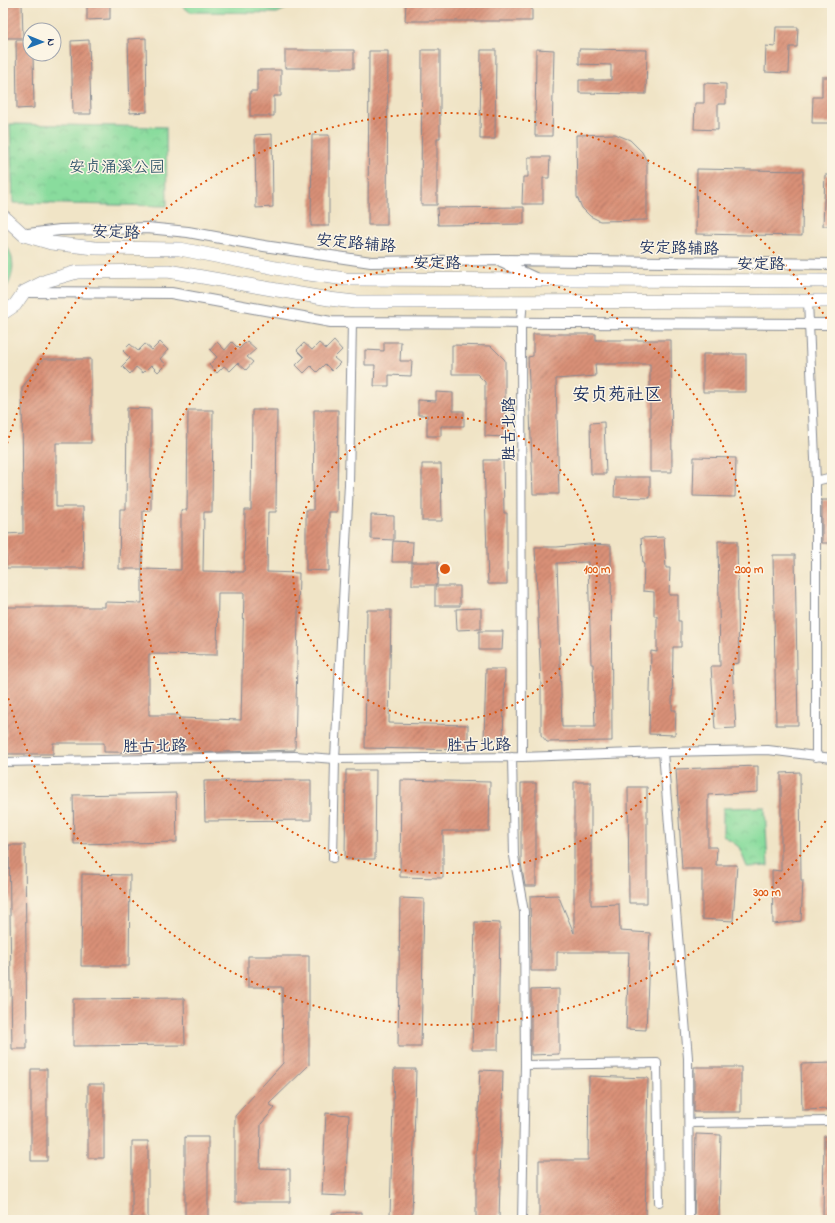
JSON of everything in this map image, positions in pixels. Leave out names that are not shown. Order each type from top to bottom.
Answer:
[{"type":"main road","points":[[3,216],[24,234]]},
{"type":"main road","name":"安定路","points":[[24,234],[45,241],[95,248],[180,250],[301,273],[346,279],[535,278],[832,281]]},
{"type":"main road","points":[[3,313],[15,305],[24,292],[46,280],[77,272],[168,271],[329,299],[355,302],[832,301]]},
{"type":"street","name":"安定路辅路","points":[[24,234],[60,230],[147,228],[188,232],[264,246],[369,262],[498,260],[832,264]]},
{"type":"street","points":[[498,260],[535,278]]},
{"type":"street","points":[[24,292],[171,293],[331,322],[832,324]]},
{"type":"street","name":"胜古北路","points":[[3,762],[295,756],[334,759],[522,757],[521,322],[523,301]]},
{"type":"street","points":[[808,301],[816,481],[816,757]]},
{"type":"street","points":[[333,858],[334,759],[349,484],[352,322]]},
{"type":"street","points":[[816,481],[832,477]]},
{"type":"street","points":[[522,757],[768,750],[832,758]]},
{"type":"street","points":[[663,752],[688,1058],[690,1220]]},
{"type":"street","points":[[512,757],[514,856],[524,912],[525,1066],[522,1220]]},
{"type":"street","points":[[525,1066],[658,1063],[659,1202]]},
{"type":"street","points":[[689,1123],[832,1121]]},
{"type":"green space","points":[[178,3],[292,3],[288,8],[277,13],[190,12]]},
{"type":"green space","name":"安贞涌溪公园","points":[[10,124],[166,127],[167,206],[13,203]]},
{"type":"green space","points":[[3,241],[11,254],[13,267],[10,280],[3,293]]},
{"type":"green space","points":[[765,807],[768,866],[747,867],[739,847],[723,835],[723,808]]},
{"type":"building","points":[[3,3],[22,3],[22,38],[4,38]]},
{"type":"building","points":[[87,3],[110,3],[110,19],[87,20]]},
{"type":"building","points":[[406,3],[532,3],[532,21],[405,21]]},
{"type":"building","points":[[776,27],[798,27],[797,47],[790,47],[789,73],[765,72],[766,46],[775,47]]},
{"type":"building","points":[[146,38],[147,112],[130,113],[128,39]]},
{"type":"building","points":[[16,40],[22,40],[22,62],[33,62],[34,108],[17,109]]},
{"type":"building","points":[[89,40],[91,114],[73,114],[71,41]]},
{"type":"building","points":[[536,49],[554,50],[552,136],[535,136]]},
{"type":"building","points":[[579,49],[647,50],[646,94],[579,93],[579,80],[611,80],[611,65],[579,64]]},
{"type":"building","points":[[285,50],[354,50],[354,68],[285,68]]},
{"type":"building","points":[[422,50],[440,50],[440,138],[437,138],[437,205],[421,205]]},
{"type":"building","points":[[481,50],[496,50],[495,139],[480,139]]},
{"type":"building","points":[[369,51],[388,51],[387,225],[368,225]]},
{"type":"building","points":[[257,70],[281,70],[281,96],[274,96],[274,116],[250,116],[250,91],[257,91]]},
{"type":"building","points":[[822,77],[832,77],[832,123],[812,123],[813,97],[822,97]]},
{"type":"building","points":[[704,83],[726,84],[726,104],[718,104],[718,130],[694,129],[695,103],[704,103]]},
{"type":"building","points":[[272,134],[273,207],[256,208],[255,135]]},
{"type":"building","points":[[615,134],[630,140],[642,152],[647,162],[647,220],[600,221],[590,216],[582,208],[577,197],[576,135]]},
{"type":"building","points":[[312,135],[329,135],[329,226],[311,226]]},
{"type":"building","points":[[528,157],[550,157],[549,178],[543,178],[543,204],[522,204],[523,177],[528,177]]},
{"type":"building","points":[[697,169],[803,171],[802,236],[696,234]]},
{"type":"building","points":[[825,175],[832,175],[832,226],[823,226]]},
{"type":"building","points":[[524,207],[524,224],[438,225],[437,208]]},
{"type":"building","points":[[533,334],[596,334],[596,340],[671,340],[672,472],[650,472],[650,364],[595,364],[596,376],[556,379],[559,494],[533,494],[528,357],[533,356]]},
{"type":"building","points":[[247,341],[256,349],[247,357],[253,362],[246,370],[238,363],[230,371],[224,366],[217,373],[209,365],[217,357],[210,350],[217,342],[225,350],[232,342],[239,349]]},
{"type":"building","points":[[334,341],[342,350],[334,358],[340,363],[332,371],[325,364],[317,372],[311,366],[304,373],[296,365],[304,357],[297,350],[304,343],[312,350],[319,343],[326,349]]},
{"type":"building","points":[[160,342],[168,350],[160,359],[166,364],[158,372],[151,365],[143,373],[136,367],[130,374],[122,366],[130,358],[123,351],[130,344],[138,351],[145,344],[152,350]]},
{"type":"building","points":[[384,342],[401,342],[400,361],[412,361],[411,376],[389,375],[389,386],[374,386],[375,365],[365,365],[365,350],[384,351]]},
{"type":"building","points":[[452,345],[491,346],[505,360],[505,437],[485,436],[485,382],[477,374],[452,374]]},
{"type":"building","points":[[703,354],[746,354],[746,392],[703,392]]},
{"type":"building","points":[[43,359],[91,359],[91,443],[56,443],[56,507],[83,507],[84,568],[6,568],[6,534],[23,533],[22,388]]},
{"type":"building","points":[[436,392],[453,393],[453,411],[464,411],[464,426],[441,426],[441,436],[427,436],[427,415],[418,415],[418,400],[436,401]]},
{"type":"building","points":[[127,408],[151,409],[151,511],[143,511],[142,569],[119,569],[120,509],[126,509]]},
{"type":"building","points":[[188,410],[213,410],[212,512],[204,512],[203,571],[244,572],[245,510],[251,510],[252,410],[277,410],[276,512],[268,512],[267,572],[299,573],[295,750],[187,753],[104,752],[104,743],[53,743],[53,754],[6,754],[5,607],[105,607],[105,602],[142,603],[142,569],[181,570],[181,510],[187,510]],"holes":[[[218,593],[244,593],[241,720],[179,718],[179,715],[149,715],[149,654],[217,655]]]},
{"type":"building","points":[[314,410],[338,410],[337,512],[329,512],[329,571],[306,570],[306,510],[313,510]]},
{"type":"building","points":[[604,422],[606,474],[591,474],[590,423]]},
{"type":"building","points":[[694,457],[736,458],[735,497],[693,496]]},
{"type":"building","points":[[484,460],[503,460],[504,513],[507,513],[507,584],[488,584]]},
{"type":"building","points":[[422,464],[441,464],[442,521],[422,521]]},
{"type":"building","points":[[615,477],[650,477],[650,498],[614,497]]},
{"type":"building","points":[[822,500],[832,500],[832,543],[822,543]]},
{"type":"building","points":[[371,515],[394,516],[394,540],[371,539]]},
{"type":"building","points":[[664,537],[666,568],[670,568],[669,595],[678,595],[678,621],[681,621],[681,647],[673,647],[672,710],[676,710],[675,735],[649,734],[651,651],[657,652],[657,616],[654,616],[654,592],[643,591],[644,564],[641,538]]},
{"type":"building","points":[[393,541],[413,542],[412,562],[392,562]]},
{"type":"building","points":[[718,541],[737,541],[739,663],[732,664],[736,728],[715,729],[711,666],[720,666]]},
{"type":"building","points":[[588,544],[611,545],[612,741],[547,742],[541,735],[541,686],[535,547],[557,547]],"holes":[[[588,562],[591,664],[593,664],[595,727],[562,727],[557,563]]]},
{"type":"building","points":[[773,555],[795,555],[798,725],[776,725]]},
{"type":"building","points":[[412,562],[438,562],[437,585],[412,585]]},
{"type":"building","points":[[435,586],[460,586],[460,606],[435,606]]},
{"type":"building","points":[[481,608],[481,629],[457,630],[456,609]]},
{"type":"building","points":[[367,610],[391,610],[389,723],[468,725],[468,750],[365,748]]},
{"type":"building","points":[[479,631],[503,631],[502,650],[479,650]]},
{"type":"building","points":[[486,669],[505,669],[503,739],[484,739]]},
{"type":"building","points":[[758,766],[758,792],[708,795],[708,847],[717,847],[716,865],[737,865],[733,921],[702,919],[702,869],[682,869],[676,769]]},
{"type":"building","points":[[346,770],[376,770],[375,859],[345,859]]},
{"type":"building","points":[[800,772],[801,880],[803,880],[801,921],[773,924],[772,870],[781,871],[781,773]]},
{"type":"building","points":[[311,780],[311,820],[205,821],[204,781]]},
{"type":"building","points":[[401,780],[490,782],[489,831],[443,831],[443,878],[400,877]]},
{"type":"building","points":[[574,782],[591,782],[591,905],[619,904],[620,931],[650,933],[646,1030],[626,1029],[629,952],[557,952],[557,971],[531,971],[530,896],[558,895],[574,933]]},
{"type":"building","points":[[521,783],[536,783],[536,886],[525,886],[521,863]]},
{"type":"building","points":[[628,787],[647,787],[647,903],[629,903]]},
{"type":"building","points":[[176,793],[177,842],[74,844],[73,795]]},
{"type":"building","points":[[9,845],[25,845],[27,1049],[12,1049]]},
{"type":"building","points":[[82,874],[130,875],[129,966],[81,966]]},
{"type":"building","points":[[400,898],[424,899],[421,1047],[398,1047]]},
{"type":"building","points":[[475,922],[500,923],[498,1050],[472,1050]]},
{"type":"building","points":[[248,956],[309,956],[309,1065],[269,1104],[275,1108],[261,1124],[260,1168],[290,1169],[290,1202],[235,1202],[235,1116],[283,1063],[282,987],[248,987]]},
{"type":"building","points":[[559,989],[559,1054],[531,1055],[531,990]]},
{"type":"building","points":[[184,998],[185,1045],[73,1046],[73,999]]},
{"type":"building","points":[[832,1063],[832,1109],[802,1110],[801,1064]]},
{"type":"building","points":[[694,1067],[741,1067],[741,1112],[694,1112]]},
{"type":"building","points":[[31,1069],[47,1069],[47,1161],[31,1161]]},
{"type":"building","points":[[394,1069],[416,1069],[412,1218],[390,1217]]},
{"type":"building","points":[[480,1070],[503,1071],[499,1220],[476,1220],[476,1153]]},
{"type":"building","points":[[589,1076],[648,1078],[645,1220],[539,1218],[539,1160],[588,1160]]},
{"type":"building","points":[[88,1084],[104,1084],[104,1158],[88,1158]]},
{"type":"building","points":[[326,1113],[349,1115],[345,1196],[322,1195]]},
{"type":"building","points":[[696,1134],[721,1135],[719,1220],[694,1220]]},
{"type":"building","points":[[824,1136],[832,1136],[832,1220],[823,1220]]},
{"type":"building","points":[[185,1137],[208,1137],[208,1220],[185,1220]]},
{"type":"building","points":[[132,1141],[148,1141],[148,1218],[132,1218]]},
{"type":"building","points":[[362,1212],[362,1220],[332,1220],[332,1213]]},
{"type":"district","name":"安贞苑社区","points":[[617,394]]}]
